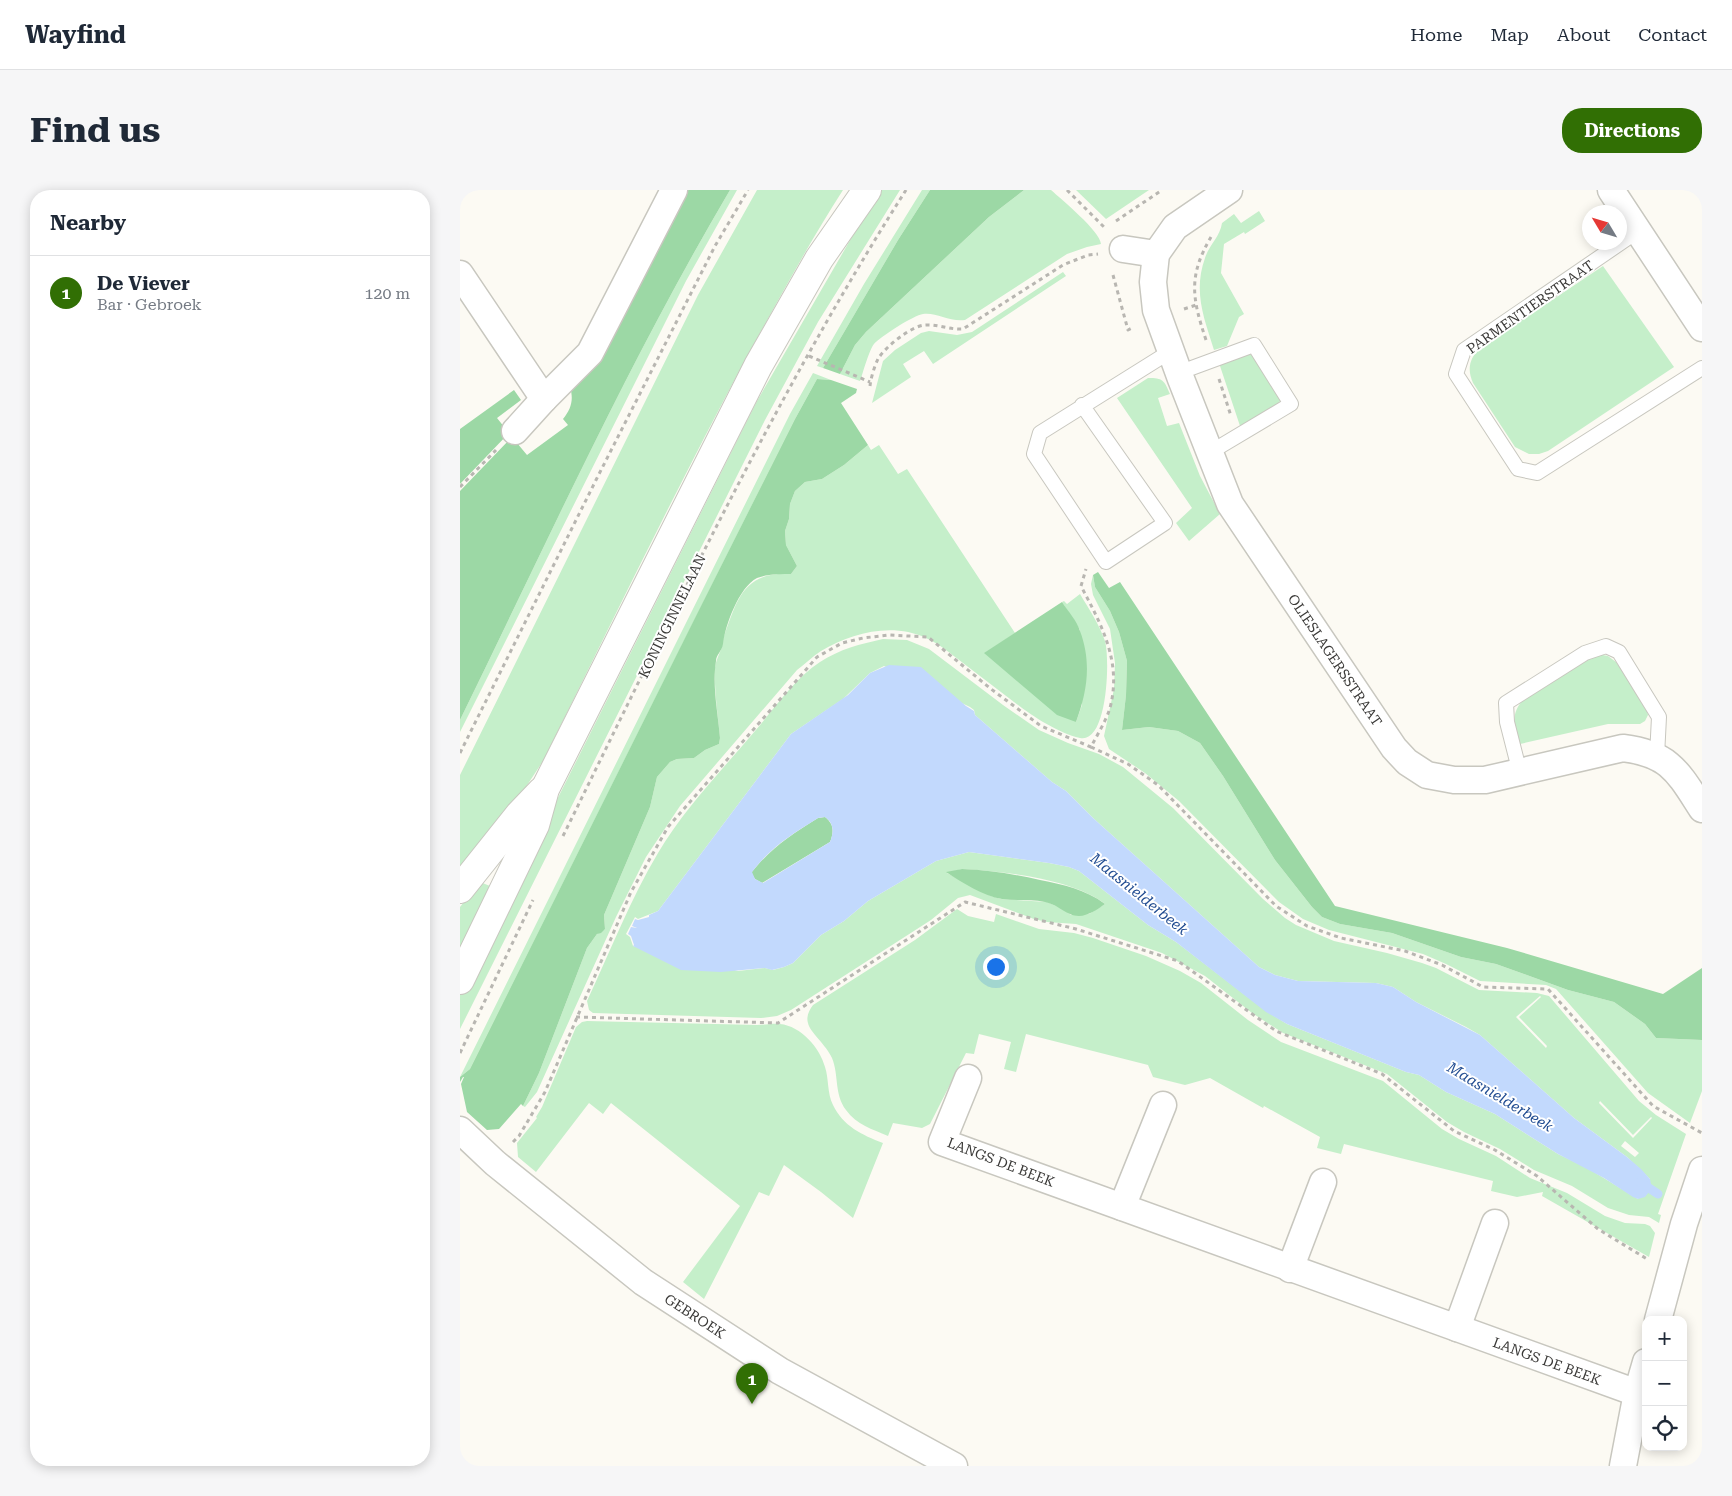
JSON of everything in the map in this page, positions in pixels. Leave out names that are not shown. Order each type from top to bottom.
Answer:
[{"type":"main road","points":[[819,259],[837,218],[855,190]]},
{"type":"main road","points":[[460,980],[535,825],[545,789],[758,366],[819,259],[867,190]]},
{"type":"main road","points":[[460,889],[519,815],[545,789]]},
{"type":"street","points":[[515,431],[590,353],[674,190]]},
{"type":"street","name":"OLIESLAGERSSTRAAT","points":[[1230,190],[1175,228],[1156,254],[1152,282],[1156,310],[1174,362],[1230,504],[1394,748],[1407,762],[1427,775],[1454,780],[1485,780],[1623,748],[1641,750],[1657,756],[1679,773],[1702,808]]},
{"type":"street","points":[[1611,190],[1702,328]]},
{"type":"street","points":[[1115,251],[1156,254]]},
{"type":"street","points":[[460,274],[544,399]]},
{"type":"street","name":"LANGS DE BEEK","points":[[968,1078],[942,1142],[1637,1393]]},
{"type":"street","points":[[1122,1207],[1164,1104]]},
{"type":"street","name":"GEBROEK","points":[[460,1130],[495,1163],[644,1282],[780,1371],[954,1466]]},
{"type":"street","points":[[1659,1316],[1702,1170]]},
{"type":"street","points":[[1290,1269],[1323,1182]]},
{"type":"street","points":[[1457,1328],[1495,1222]]},
{"type":"street","points":[[1623,1466],[1642,1376]]},
{"type":"lane","name":"PARMENTIERSTRAAT","points":[[1638,231],[1464,350],[1456,374],[1518,470],[1537,474],[1702,368]]},
{"type":"lane","points":[[1082,405],[1165,523],[1106,562],[1034,454],[1040,433],[1082,405],[1174,362],[1213,360],[1254,345],[1291,404],[1209,453]]},
{"type":"lane","points":[[1520,772],[1506,722],[1506,702],[1585,653],[1606,646],[1619,652],[1659,717],[1657,756]]},
{"type":"path","points":[[460,753],[715,246],[748,190]]},
{"type":"path","name":"KONINGINNELAAN","points":[[561,840],[734,491],[866,252],[906,190]]},
{"type":"path","points":[[1067,190],[1105,228],[1162,190]]},
{"type":"path","points":[[1212,236],[1203,250],[1194,280],[1196,310],[1238,435]]},
{"type":"path","points":[[809,356],[870,384],[878,360],[888,347],[905,334],[922,325],[935,325],[953,330],[964,329],[1063,265],[1088,255],[1115,251],[1128,330],[1135,326]]},
{"type":"path","points":[[460,487],[515,431]]},
{"type":"path","points":[[1091,747],[1110,709],[1114,676],[1110,652],[1102,627],[1081,586],[1093,544]]},
{"type":"path","points":[[495,1163],[519,1136],[545,1092],[630,892],[668,827],[817,657],[842,643],[889,635],[928,637],[991,690],[1041,726],[1128,764],[1158,785],[1276,906],[1307,926],[1341,938],[1405,951],[1442,965],[1483,987],[1548,989],[1653,1106],[1702,1133]]},
{"type":"path","points":[[460,1053],[536,893]]},
{"type":"path","points":[[576,1017],[778,1023],[965,902],[1076,928],[1178,960],[1276,1031],[1382,1074],[1454,1131],[1496,1150],[1537,1176],[1598,1228],[1671,1273]]},
{"type":"green space","points":[[682,190],[730,190],[657,320],[623,386],[460,720],[460,491],[512,437],[527,455],[568,425],[563,419],[571,404],[570,387]]},
{"type":"green space","points":[[730,190],[737,190],[686,281],[460,732],[460,720],[590,452],[657,320]]},
{"type":"green space","points":[[757,190],[843,190],[792,276],[717,413],[543,761],[518,799],[460,878],[460,775],[698,295]]},
{"type":"green space","points":[[881,190],[900,190],[818,322],[765,420],[460,1029],[460,993],[757,401]]},
{"type":"green space","points":[[922,190],[930,190],[898,240],[823,368],[817,366],[864,284]]},
{"type":"green space","points":[[930,190],[1024,190],[989,217],[866,332],[855,345],[840,374],[823,368],[898,240]]},
{"type":"green space","points":[[1024,190],[1051,190],[1088,224],[1099,238],[1101,244],[1067,254],[965,320],[954,320],[933,314],[923,314],[912,318],[874,344],[860,381],[840,374],[855,345],[866,332],[989,217]]},
{"type":"green space","points":[[1076,190],[1149,190],[1106,219]]},
{"type":"green space","points":[[1259,211],[1265,221],[1245,234],[1244,232],[1224,244],[1221,273],[1244,314],[1239,317],[1227,346],[1214,350],[1201,305],[1200,282],[1205,258],[1219,233],[1222,223],[1234,214],[1241,223]]},
{"type":"green space","points":[[1603,266],[1674,367],[1548,451],[1539,454],[1529,454],[1515,447],[1473,383],[1470,373],[1471,360],[1480,348]]},
{"type":"green space","points":[[1063,272],[1066,276],[933,364],[924,351],[903,364],[911,377],[872,403],[883,361],[895,350],[921,333],[929,331],[957,335],[972,332]]},
{"type":"green space","points":[[1248,353],[1255,357],[1281,400],[1277,405],[1241,429],[1219,363]]},
{"type":"green space","points":[[813,373],[831,380],[817,379],[795,419],[470,1069],[460,1077],[790,414]]},
{"type":"green space","points":[[1148,378],[1160,379],[1166,386],[1170,394],[1158,398],[1167,426],[1179,423],[1200,476],[1220,514],[1189,541],[1176,523],[1192,508],[1117,398]]},
{"type":"green space","points":[[817,379],[831,380],[857,389],[856,393],[841,403],[868,445],[844,465],[822,479],[805,482],[795,491],[790,504],[789,519],[785,531],[786,545],[797,566],[791,574],[770,575],[757,578],[750,583],[734,608],[716,659],[715,680],[719,744],[705,750],[694,758],[677,759],[670,762],[657,777],[650,807],[604,915],[605,929],[597,934],[587,948],[539,1073],[523,1106],[521,1104],[499,1129],[487,1130],[467,1112],[461,1084],[464,1077],[460,1082],[460,1077],[470,1069],[795,419]]},
{"type":"green space","points":[[514,390],[521,400],[497,418],[509,433],[460,484],[460,429]]},
{"type":"green space","points":[[868,445],[871,450],[879,445],[898,474],[907,469],[1015,633],[985,653],[1076,722],[1082,705],[1080,630],[1062,602],[1064,601],[1067,604],[1080,594],[1100,629],[1107,650],[1105,698],[1102,714],[1096,728],[1089,736],[1080,738],[1054,728],[1021,707],[941,646],[913,633],[886,630],[872,632],[845,639],[821,651],[797,670],[680,806],[646,857],[616,917],[537,1092],[525,1107],[523,1106],[539,1073],[587,948],[597,934],[605,929],[604,915],[650,807],[657,777],[670,762],[677,759],[694,758],[705,750],[719,744],[715,668],[723,639],[738,601],[752,583],[762,577],[775,574],[791,574],[797,566],[786,545],[785,531],[789,519],[790,504],[795,491],[805,482],[822,479],[844,465]]},
{"type":"green space","points":[[1098,572],[1109,588],[1120,582],[1335,906],[1507,948],[1663,994],[1702,968],[1702,1040],[1656,1038],[1645,1024],[1614,1002],[1568,990],[1496,964],[1461,957],[1392,933],[1340,924],[1322,917],[1275,860],[1223,776],[1200,743],[1178,731],[1149,727],[1122,730],[1127,661],[1119,632],[1110,611],[1095,587],[1093,575]]},
{"type":"green space","points":[[1093,575],[1095,587],[1110,611],[1119,632],[1127,661],[1122,730],[1149,727],[1178,731],[1200,743],[1223,776],[1275,860],[1322,917],[1340,924],[1392,933],[1461,957],[1496,964],[1568,990],[1614,1002],[1645,1024],[1656,1038],[1702,1040],[1702,1091],[1690,1123],[1648,1093],[1556,989],[1546,985],[1480,981],[1423,954],[1329,930],[1303,919],[1279,902],[1179,801],[1145,773],[1109,749],[1104,736],[1114,689],[1115,663],[1110,629],[1093,595],[1091,584]]},
{"type":"green space","points":[[1062,602],[1079,627],[1086,654],[1087,677],[1083,700],[1076,722],[1057,715],[984,653]]},
{"type":"green space","points":[[883,639],[907,640],[929,649],[1039,730],[1099,754],[1123,767],[1173,808],[1263,899],[1296,925],[1334,941],[1422,963],[1479,990],[1537,993],[1549,996],[1639,1101],[1656,1115],[1686,1134],[1658,1214],[1661,1215],[1659,1223],[1649,1217],[1629,1215],[1608,1208],[1572,1186],[1534,1170],[1500,1149],[1464,1132],[1447,1122],[1387,1074],[1283,1033],[1252,1013],[1205,976],[1162,953],[1076,924],[1034,919],[970,895],[958,898],[931,920],[791,1010],[777,1016],[761,1018],[593,1013],[589,1010],[587,1001],[638,889],[668,837],[691,805],[802,676],[820,662],[850,647]],"holes":[[[884,666],[974,710],[975,715],[1052,782],[1066,791],[1093,818],[1259,967],[1275,975],[1298,981],[1376,983],[1393,987],[1416,1002],[1480,1035],[1574,1118],[1627,1157],[1650,1179],[1638,1199],[1589,1169],[1558,1154],[1495,1114],[1446,1092],[1419,1075],[1406,1072],[1287,1024],[1266,1011],[1176,942],[1148,925],[1079,871],[1069,867],[969,852],[936,861],[868,901],[844,921],[821,935],[793,963],[773,970],[765,968],[738,971],[633,946],[630,937],[626,934],[635,917],[638,919],[658,911],[791,734],[843,699],[870,673]],[[962,869],[1016,874],[1075,888],[1105,904],[1089,914],[1071,915],[1047,902],[1001,899],[991,896],[947,873]],[[1541,997],[1519,1017],[1547,1046],[1546,1048],[1516,1017]],[[1600,1101],[1633,1135],[1652,1118],[1633,1138],[1599,1103]],[[1625,1141],[1639,1153],[1635,1157],[1621,1146]]]},
{"type":"green space","points":[[1598,654],[1608,656],[1616,662],[1646,706],[1648,715],[1645,721],[1640,724],[1608,724],[1520,744],[1516,731],[1515,714],[1525,698],[1584,659]]},
{"type":"green space","points":[[825,817],[830,822],[832,828],[830,842],[762,883],[755,879],[751,873],[774,849],[818,818]]},
{"type":"green space","points":[[962,869],[1021,876],[1074,888],[1105,904],[1089,914],[1075,916],[1045,902],[1008,900],[995,897],[973,888],[946,872]]},
{"type":"green space","points":[[480,882],[495,888],[460,957],[460,907]]},
{"type":"green space","points":[[957,909],[968,916],[994,922],[996,914],[1039,929],[1074,933],[1093,938],[1146,956],[1180,971],[1201,983],[1248,1020],[1281,1042],[1383,1081],[1442,1129],[1496,1156],[1530,1178],[1567,1193],[1605,1216],[1625,1223],[1650,1226],[1655,1233],[1649,1257],[1542,1196],[1543,1192],[1517,1197],[1491,1191],[1493,1181],[1344,1144],[1341,1154],[1317,1148],[1320,1137],[1210,1078],[1185,1085],[1153,1077],[1148,1065],[1026,1034],[1016,1072],[1004,1069],[1011,1042],[979,1034],[974,1054],[966,1053],[930,1124],[922,1128],[893,1123],[888,1136],[865,1126],[850,1115],[842,1104],[832,1058],[809,1026],[807,1018],[809,1011],[813,1005],[915,940]]},
{"type":"green space","points":[[582,1022],[777,1024],[788,1026],[802,1033],[819,1053],[826,1072],[831,1100],[842,1119],[854,1129],[883,1143],[853,1218],[784,1165],[769,1196],[759,1192],[704,1299],[683,1282],[740,1206],[611,1103],[603,1114],[589,1103],[536,1172],[518,1157],[517,1143],[537,1118],[576,1027]]},
{"type":"water","points":[[889,665],[921,667],[974,711],[975,715],[1052,782],[1066,791],[1093,818],[1259,967],[1275,975],[1298,981],[1376,983],[1393,987],[1416,1002],[1480,1035],[1574,1118],[1641,1169],[1650,1179],[1649,1192],[1645,1197],[1638,1199],[1633,1197],[1604,1178],[1558,1154],[1495,1114],[1446,1092],[1419,1075],[1406,1072],[1287,1024],[1266,1012],[1176,942],[1148,925],[1079,871],[1069,867],[969,852],[936,861],[868,901],[844,921],[821,935],[793,963],[772,970],[765,968],[721,972],[681,970],[633,946],[631,936],[628,934],[631,927],[637,928],[632,926],[635,919],[649,917],[649,915],[658,911],[791,734],[848,695],[870,673]],"holes":[[[825,817],[830,822],[832,828],[830,842],[763,883],[755,879],[752,872],[775,848],[818,818]]]},
{"type":"waterway","name":"Maasnielderbeek","points":[[1640,1182],[1658,1194]]},
{"type":"place","name":"De Viever","points":[[752,1404]]}]
